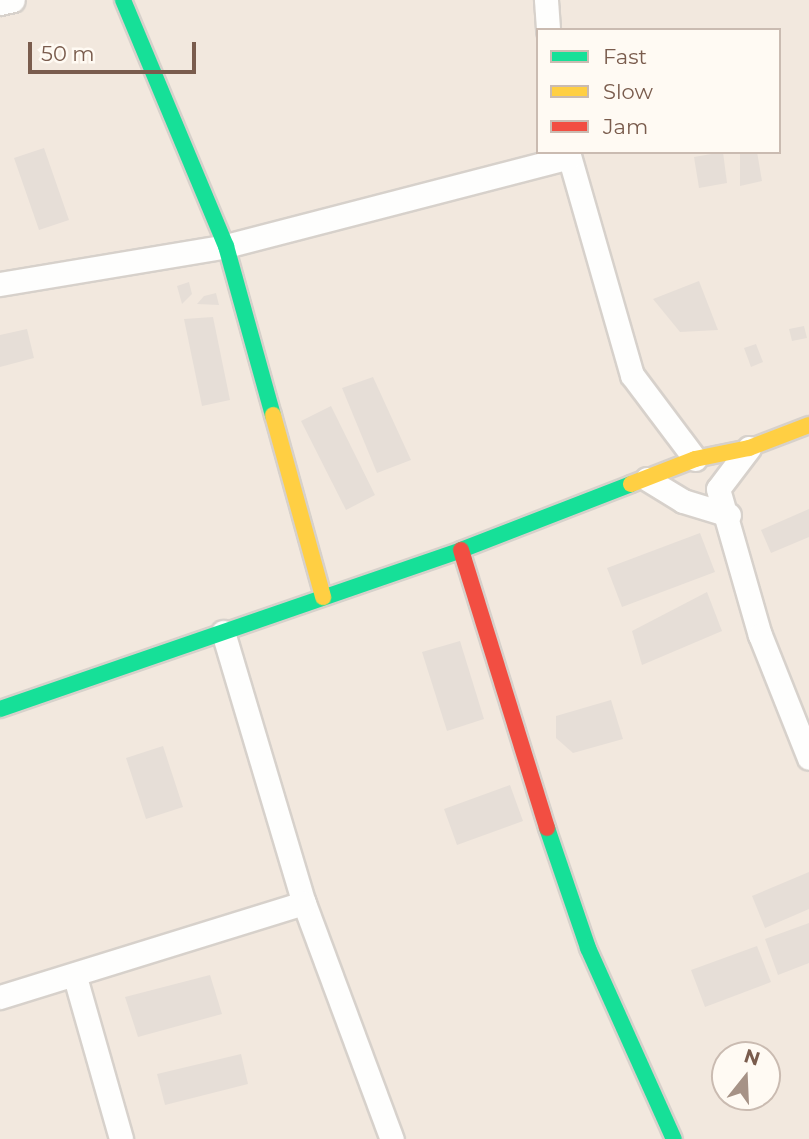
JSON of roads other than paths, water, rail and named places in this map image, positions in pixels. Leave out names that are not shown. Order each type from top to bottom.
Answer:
[{"type":"street","points":[[0,3],[13,0]]},
{"type":"street","points":[[123,0],[226,246],[323,597]]},
{"type":"street","points":[[546,0],[548,28]]},
{"type":"street","points":[[0,284],[226,246],[568,155],[632,375],[695,459]]},
{"type":"street","points":[[0,709],[461,550],[695,459],[749,449],[809,425]]},
{"type":"street","points":[[749,449],[718,489],[729,514],[760,635],[809,758]]},
{"type":"street","points":[[647,479],[683,501],[729,514]]},
{"type":"street","points":[[461,550],[515,734],[588,948],[674,1139]]},
{"type":"street","points":[[223,632],[304,903],[392,1139]]},
{"type":"street","points":[[0,997],[75,977],[304,903]]},
{"type":"street","points":[[75,977],[121,1139]]}]
